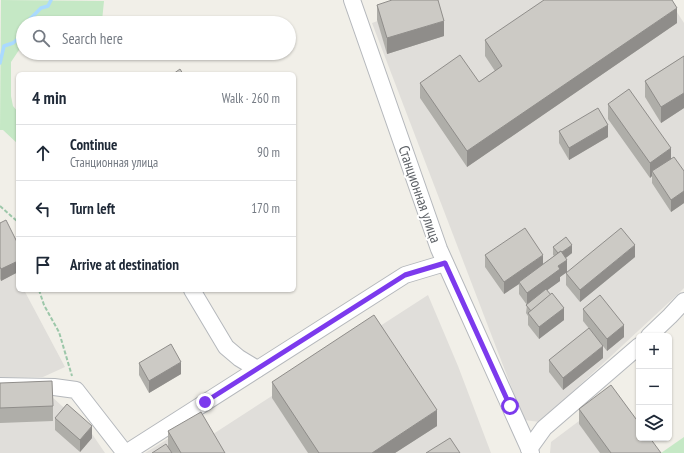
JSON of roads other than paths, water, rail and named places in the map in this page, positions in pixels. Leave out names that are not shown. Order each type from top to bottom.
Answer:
[{"type":"street","name":"Станционная улица","points":[[352,0],[439,249],[530,451]]},
{"type":"street","points":[[0,386],[54,387],[76,390],[126,453],[405,275],[445,263]]},
{"type":"street","points":[[193,292],[226,347],[239,358],[257,369]]},
{"type":"street","points":[[652,333],[684,300]]},
{"type":"street","name":"Станционная улица","points":[[530,451],[544,428],[636,349]]},
{"type":"waterway","points":[[33,16],[41,8],[48,6],[51,0]]},
{"type":"waterway","points":[[0,63],[4,46],[16,40]]}]
